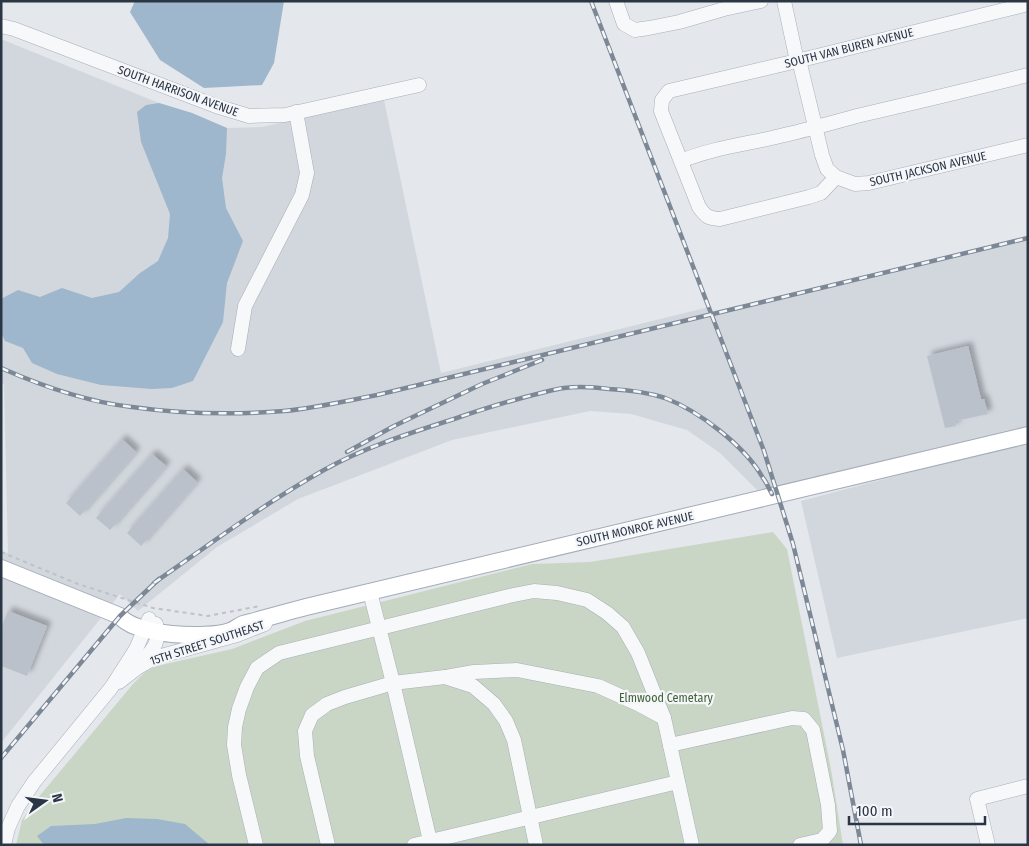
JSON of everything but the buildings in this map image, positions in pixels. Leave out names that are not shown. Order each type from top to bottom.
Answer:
[{"type":"main road","name":"SOUTH MONROE AVENUE","points":[[1,568],[120,616],[123,620],[197,635],[230,631],[243,624],[306,607],[1028,435]]},
{"type":"street","points":[[616,1],[624,24],[635,30],[679,22],[761,1]]},
{"type":"street","points":[[784,1],[798,60],[815,127],[822,155],[827,169],[836,177],[821,193],[809,198],[720,219],[710,219],[705,216],[699,207],[681,161],[720,150],[815,127],[1028,75]]},
{"type":"street","name":"SOUTH VAN BUREN AVENUE","points":[[681,161],[661,110],[662,100],[670,91],[1028,4]]},
{"type":"street","name":"SOUTH HARRISON AVENUE","points":[[1,26],[216,106],[249,116],[284,115],[419,85]]},
{"type":"street","points":[[238,349],[245,306],[302,195],[307,173],[296,112]]},
{"type":"street","name":"SOUTH JACKSON AVENUE","points":[[836,177],[856,184],[869,184],[1028,145]]},
{"type":"street","points":[[370,592],[430,843]]},
{"type":"street","points":[[256,845],[239,775],[234,745],[239,709],[247,687],[257,668],[279,653],[509,596],[534,592],[557,593],[587,600],[607,612],[623,627],[638,653],[664,718],[692,845]]},
{"type":"street","name":"15TH STREET SOUTHEAST","points":[[111,688],[137,668],[154,658],[237,635],[306,607]]},
{"type":"street","points":[[4,845],[8,828],[18,806],[34,782],[111,688],[151,625]]},
{"type":"street","name":"15TH STREET SOUTHEAST","points":[[137,668],[157,643],[151,625]]},
{"type":"street","points":[[328,845],[307,756],[305,731],[312,715],[327,704],[345,696],[393,683],[474,672],[517,670],[598,686],[664,718]]},
{"type":"street","points":[[445,677],[473,686],[494,704],[506,721],[514,740],[536,845]]},
{"type":"street","points":[[670,745],[792,718],[804,719],[813,730],[828,805],[831,838],[800,845]]},
{"type":"street","points":[[414,845],[430,843],[678,782]]},
{"type":"street","points":[[988,845],[977,799],[1028,786]]},
{"type":"path","points":[[1,552],[78,584],[152,608],[208,616],[259,606]]},
{"type":"shaded area","points":[[1,39],[159,103],[192,113],[227,128],[262,127],[384,100],[441,373],[709,307],[712,314],[1028,238],[1028,429],[758,491],[720,453],[687,430],[631,414],[590,411],[452,440],[298,499],[217,547],[138,611],[120,594],[1,743],[1,551],[8,553],[4,384],[1,382]]},
{"type":"shaded area","points":[[1028,441],[1028,618],[837,658],[801,501]]},
{"type":"green space","name":"Elmwood Cemetary","points":[[773,532],[787,549],[831,769],[843,845],[16,845],[22,820],[37,799],[133,684],[145,672],[157,666],[232,649],[305,621],[532,564],[590,562]]},
{"type":"water","points":[[135,1],[284,1],[274,63],[262,85],[204,88],[160,60],[130,12]]},
{"type":"water","points":[[159,103],[192,113],[227,128],[226,154],[222,178],[226,208],[243,241],[227,283],[223,322],[193,381],[172,388],[152,389],[101,385],[57,374],[32,363],[23,348],[5,341],[1,332],[1,299],[18,290],[40,297],[62,288],[92,298],[119,292],[140,273],[158,261],[168,238],[170,214],[141,142],[137,112],[146,105]]},
{"type":"water","points":[[126,818],[157,819],[185,824],[210,845],[44,845],[37,836],[51,826],[95,824]]},
{"type":"railway","points":[[591,1],[764,451],[793,544],[843,750],[861,845]]},
{"type":"railway","points":[[1,368],[65,392],[115,405],[208,413],[296,410],[377,395],[1028,238]]},
{"type":"railway","points":[[347,452],[394,426],[482,384],[542,360]]},
{"type":"railway","points":[[154,583],[259,510],[340,462],[388,441],[487,408],[561,388],[586,387],[637,392],[665,398],[692,411],[720,431],[745,454],[766,482],[772,494]]},
{"type":"railway","points":[[1,758],[120,616],[159,579]]}]
